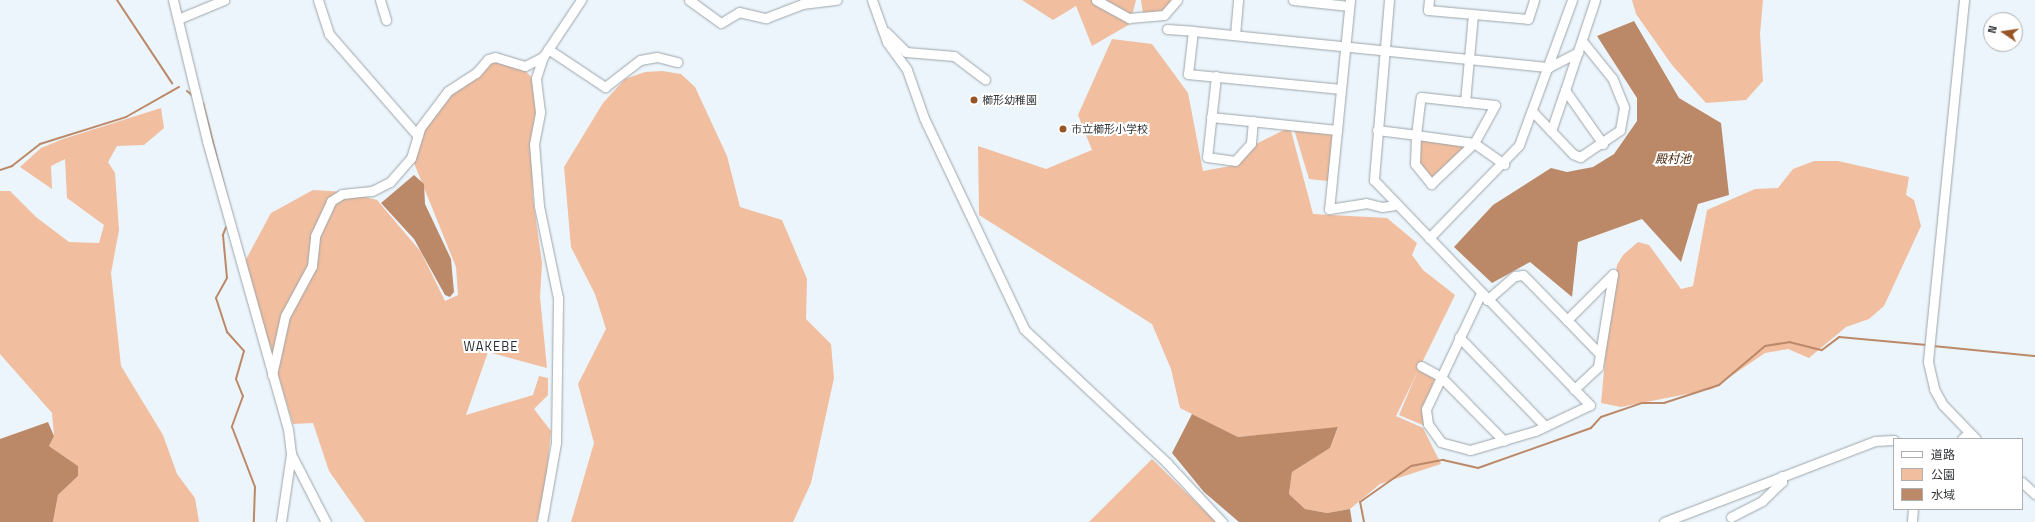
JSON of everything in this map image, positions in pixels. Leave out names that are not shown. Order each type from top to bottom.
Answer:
[{"type":"street","points":[[173,0],[271,378],[288,429],[291,454],[281,522]]},
{"type":"street","points":[[178,19],[224,0]]},
{"type":"street","points":[[318,0],[329,34],[418,136]]},
{"type":"street","points":[[380,0],[386,20]]},
{"type":"street","points":[[542,522],[556,443],[558,298],[542,234],[534,144],[540,112],[536,78],[546,53],[581,0]]},
{"type":"street","points":[[689,0],[721,23],[739,12],[766,18],[802,4],[836,0]]},
{"type":"street","points":[[872,0],[890,48],[907,70],[924,118],[1024,329],[1167,463],[1222,522]]},
{"type":"street","points":[[1096,0],[1129,18],[1164,15],[1177,0]]},
{"type":"street","points":[[1235,35],[1238,0]]},
{"type":"street","points":[[1293,0],[1349,3],[1329,209],[1366,203],[1382,207],[1397,205]]},
{"type":"street","points":[[1389,0],[1374,180],[1481,293],[1487,300],[1590,405],[1545,426],[1504,441],[1470,450],[1449,446],[1438,438],[1428,424],[1426,410],[1440,376],[1481,293]]},
{"type":"street","points":[[1429,0],[1428,10],[1528,19],[1534,0]]},
{"type":"street","points":[[1429,238],[1504,164],[1520,145],[1534,113],[1572,0]]},
{"type":"street","points":[[1551,131],[1595,0]]},
{"type":"street","points":[[1964,0],[1928,362],[1938,397],[1975,438]]},
{"type":"street","points":[[1465,102],[1473,14]]},
{"type":"street","points":[[882,26],[906,52],[959,58],[985,79]]},
{"type":"street","points":[[1167,29],[1549,67],[1578,52]]},
{"type":"street","points":[[1192,31],[1188,74],[1341,89]]},
{"type":"street","points":[[1534,113],[1577,156],[1585,156],[1620,130],[1624,107],[1612,78],[1582,41]]},
{"type":"street","points":[[271,378],[285,316],[312,266],[315,236],[331,201],[342,194],[372,191],[390,182],[411,158],[418,136],[448,91],[476,73],[488,59],[495,57],[525,66],[546,53]]},
{"type":"street","points":[[546,53],[605,87],[640,60],[657,57],[677,62]]},
{"type":"street","points":[[1216,76],[1207,157],[1235,161],[1251,143],[1253,121]]},
{"type":"street","points":[[1565,90],[1603,144]]},
{"type":"street","points":[[1421,97],[1465,102],[1495,105],[1474,143],[1431,184],[1415,164],[1416,135],[1421,97]]},
{"type":"street","points":[[1211,117],[1337,130]]},
{"type":"street","points":[[1377,130],[1474,143],[1504,164]]},
{"type":"street","points":[[1566,320],[1613,274],[1599,353],[1598,367],[1574,389]]},
{"type":"street","points":[[1487,300],[1515,276],[1523,275],[1599,353]]},
{"type":"street","points":[[1459,337],[1545,426]]},
{"type":"street","points":[[1421,366],[1440,376],[1504,441]]},
{"type":"street","points":[[1963,438],[1969,432]]},
{"type":"street","points":[[1664,522],[1875,441],[1893,440]]},
{"type":"street","points":[[291,454],[326,522]]},
{"type":"street","points":[[1731,517],[1762,501],[1782,482],[1782,476]]},
{"type":"street","points":[[2023,483],[2035,494]]},
{"type":"street","points":[[1912,522],[1913,510]]},
{"type":"green space","points":[[1022,0],[1136,0],[1130,24],[1092,46],[1076,6],[1053,20]]},
{"type":"green space","points":[[1141,0],[1172,0],[1163,11],[1143,14]]},
{"type":"green space","points":[[1632,0],[1763,0],[1760,34],[1763,81],[1746,100],[1706,103],[1672,65],[1636,14]]},
{"type":"green space","points":[[1112,39],[1152,44],[1188,93],[1203,171],[1236,165],[1254,145],[1290,127],[1313,214],[1387,218],[1417,243],[1412,255],[1423,270],[1455,295],[1396,416],[1423,428],[1441,464],[1380,484],[1350,509],[1327,513],[1305,509],[1289,494],[1292,472],[1330,448],[1338,428],[1238,437],[1180,408],[1171,369],[1152,324],[979,215],[978,146],[1046,169],[1092,150],[1078,115]]},
{"type":"green space","points":[[494,61],[524,69],[532,78],[536,109],[531,140],[533,199],[542,263],[540,297],[547,368],[488,352],[466,415],[533,395],[539,376],[548,378],[548,395],[534,409],[551,431],[546,482],[537,522],[365,522],[329,471],[313,423],[293,424],[244,263],[271,213],[313,190],[345,192],[377,200],[421,252],[445,301],[458,295],[456,267],[414,163],[423,130],[450,92]]},
{"type":"green space","points":[[662,71],[681,74],[695,87],[727,156],[740,207],[782,220],[807,279],[806,319],[831,344],[834,378],[811,483],[793,522],[571,522],[594,443],[578,384],[606,329],[595,294],[571,247],[564,167],[603,103],[625,79],[645,72]]},
{"type":"green space","points":[[161,108],[164,128],[144,145],[117,146],[108,162],[115,173],[119,230],[111,273],[121,366],[163,435],[177,474],[195,498],[199,522],[53,522],[58,495],[78,476],[78,466],[49,446],[54,436],[52,413],[0,354],[0,191],[10,191],[36,217],[69,242],[99,243],[104,225],[67,198],[65,159],[51,166],[52,189],[20,167],[41,148],[63,139]]},
{"type":"green space","points":[[1294,129],[1333,135],[1328,181],[1309,179]]},
{"type":"green space","points":[[1420,139],[1466,146],[1430,179],[1419,163]]},
{"type":"green space","points":[[1814,161],[1838,161],[1909,177],[1906,195],[1914,200],[1921,226],[1884,306],[1869,319],[1846,327],[1809,358],[1788,349],[1765,353],[1712,389],[1621,407],[1601,403],[1609,317],[1617,265],[1623,255],[1638,242],[1649,245],[1681,289],[1693,286],[1707,210],[1755,189],[1778,188],[1793,169]]},
{"type":"green space","points":[[1419,368],[1435,378],[1423,411],[1425,426],[1399,415]]},
{"type":"green space","points":[[1152,459],[1216,522],[1089,522]]},
{"type":"water","name":"殿村池","points":[[1634,21],[1679,98],[1721,123],[1729,195],[1698,204],[1681,262],[1642,219],[1578,242],[1572,297],[1530,262],[1492,283],[1454,247],[1493,205],[1551,168],[1567,172],[1593,167],[1614,154],[1637,121],[1637,98],[1597,36]]},
{"type":"water","points":[[414,175],[424,184],[425,204],[451,259],[454,292],[450,297],[445,295],[414,239],[381,203]]},
{"type":"water","points":[[1192,414],[1238,437],[1338,427],[1330,448],[1292,472],[1289,494],[1305,509],[1327,513],[1350,509],[1352,522],[1239,522],[1204,492],[1172,453]]},
{"type":"water","points":[[48,422],[54,436],[49,446],[78,466],[78,476],[58,495],[53,522],[0,522],[0,439]]},
{"type":"waterway","points":[[117,0],[172,83]]},
{"type":"waterway","points":[[0,170],[12,166],[40,144],[126,117],[179,87]]},
{"type":"waterway","points":[[187,91],[193,96]]},
{"type":"waterway","points":[[203,103],[227,197]]},
{"type":"waterway","points":[[226,227],[223,235],[227,278],[216,298],[227,332],[244,351],[236,379],[243,396],[232,427],[255,487],[254,522]]},
{"type":"waterway","points":[[1364,522],[1360,502],[1411,466],[1443,460],[1478,468],[1591,428],[1601,417],[1642,403],[1664,403],[1719,385],[1765,346],[1789,342],[1822,350],[1839,337],[1927,345]]},
{"type":"waterway","points":[[1933,346],[2035,356]]},
{"type":"place","name":"櫛形幼稚園","points":[[974,100]]},
{"type":"place","name":"市立櫛形小学校","points":[[1063,129]]},
{"type":"district","name":"WAKEBE","points":[[491,346]]}]
